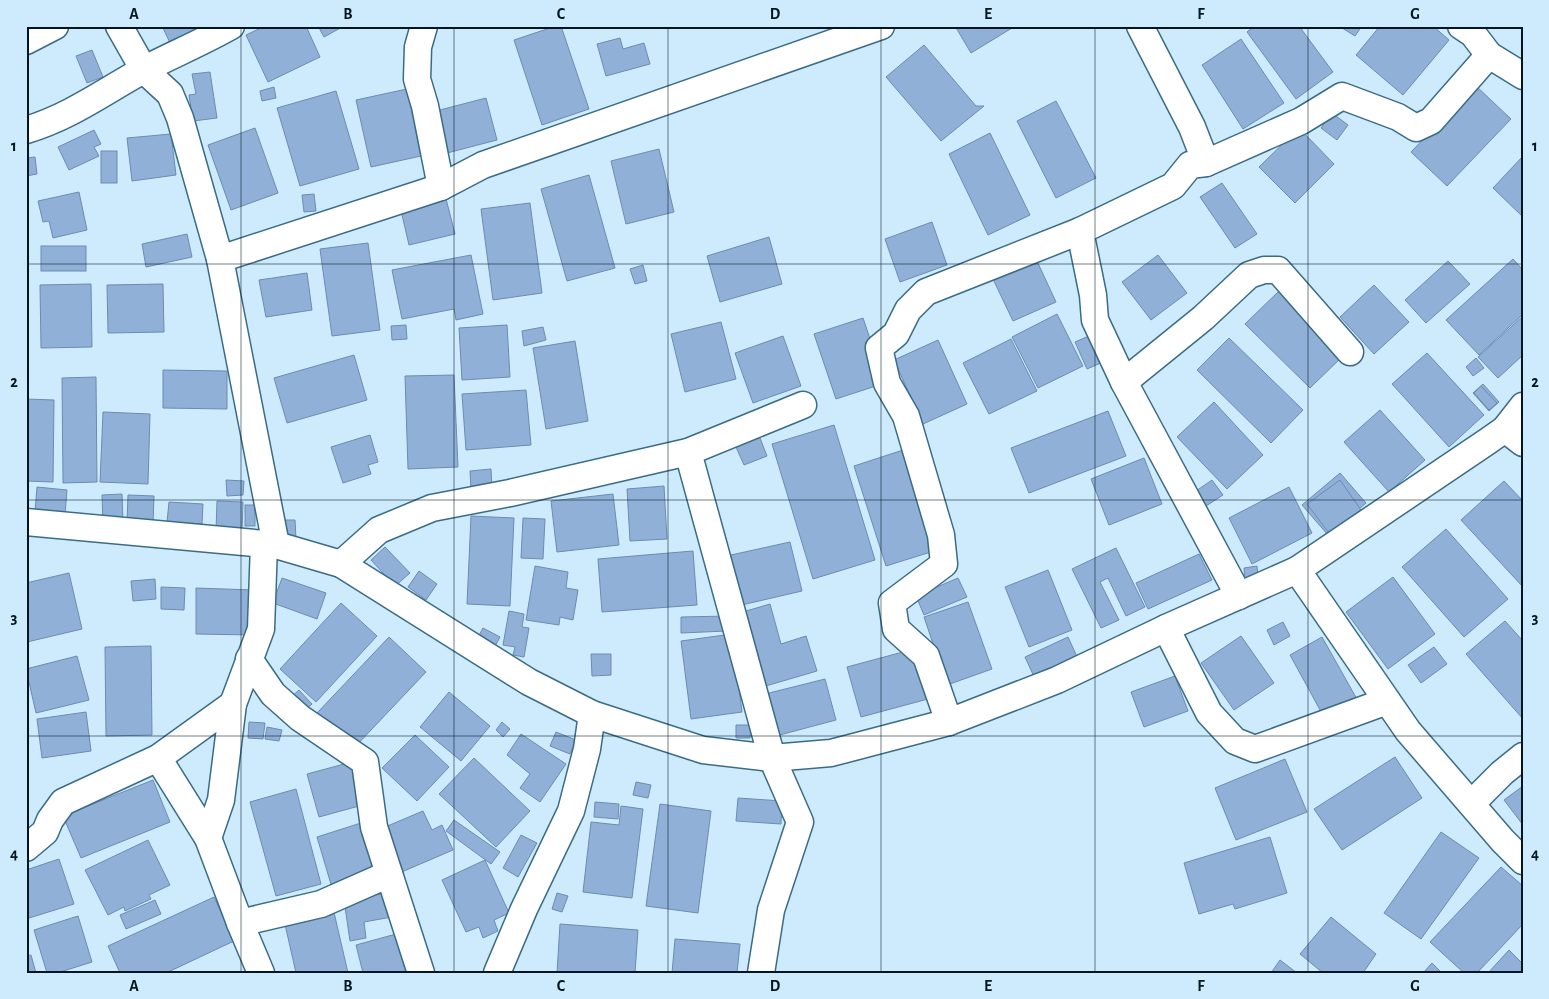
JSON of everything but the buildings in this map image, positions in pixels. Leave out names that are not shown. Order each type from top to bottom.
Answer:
[{"type":"street","points":[[26,41],[55,26]]},
{"type":"street","points":[[119,26],[144,70],[170,94],[180,118],[220,259],[270,544],[261,629],[233,704],[221,800],[208,838]]},
{"type":"street","points":[[26,130],[46,124],[84,106],[144,70],[231,26]]},
{"type":"street","points":[[424,26],[418,47],[416,79],[425,106],[441,187]]},
{"type":"street","points":[[220,259],[441,187],[483,165],[881,26]]},
{"type":"street","points":[[1140,26],[1192,127],[1206,163]]},
{"type":"street","points":[[1461,26],[1473,34],[1488,56],[1523,76]]},
{"type":"street","points":[[950,722],[926,656],[896,629],[892,603],[944,564],[941,535],[906,416],[887,384],[879,348],[896,334],[908,310],[926,292],[1080,231],[1173,186],[1190,165],[1206,163],[1301,121],[1342,96],[1398,117],[1416,128],[1431,121],[1488,56]]},
{"type":"street","points":[[1080,231],[1093,295],[1095,320],[1124,382],[1239,596]]},
{"type":"street","points":[[1124,382],[1165,350],[1249,275],[1264,270],[1278,270],[1350,352]]},
{"type":"street","points":[[341,564],[379,530],[432,508],[510,494],[688,452],[803,405]]},
{"type":"street","points":[[26,522],[270,544],[341,564],[529,682],[592,714],[703,750],[772,758],[831,753],[950,722],[1057,680],[1166,628],[1297,570],[1514,436],[1523,406]]},
{"type":"street","points":[[688,452],[772,758],[800,822],[771,910],[761,973]]},
{"type":"street","points":[[1297,570],[1408,731],[1503,841],[1523,861]]},
{"type":"street","points":[[1166,628],[1209,713],[1235,741],[1255,750],[1387,701]]},
{"type":"street","points":[[250,659],[273,694],[300,718],[364,762],[374,827],[421,973]]},
{"type":"street","points":[[26,848],[45,832],[50,820],[64,802],[158,758],[233,704]]},
{"type":"street","points":[[497,973],[524,909],[571,811],[587,748],[592,714]]},
{"type":"street","points":[[1472,803],[1502,773],[1523,756]]},
{"type":"street","points":[[158,758],[208,838],[261,973]]},
{"type":"street","points":[[240,923],[321,904],[389,874]]}]
